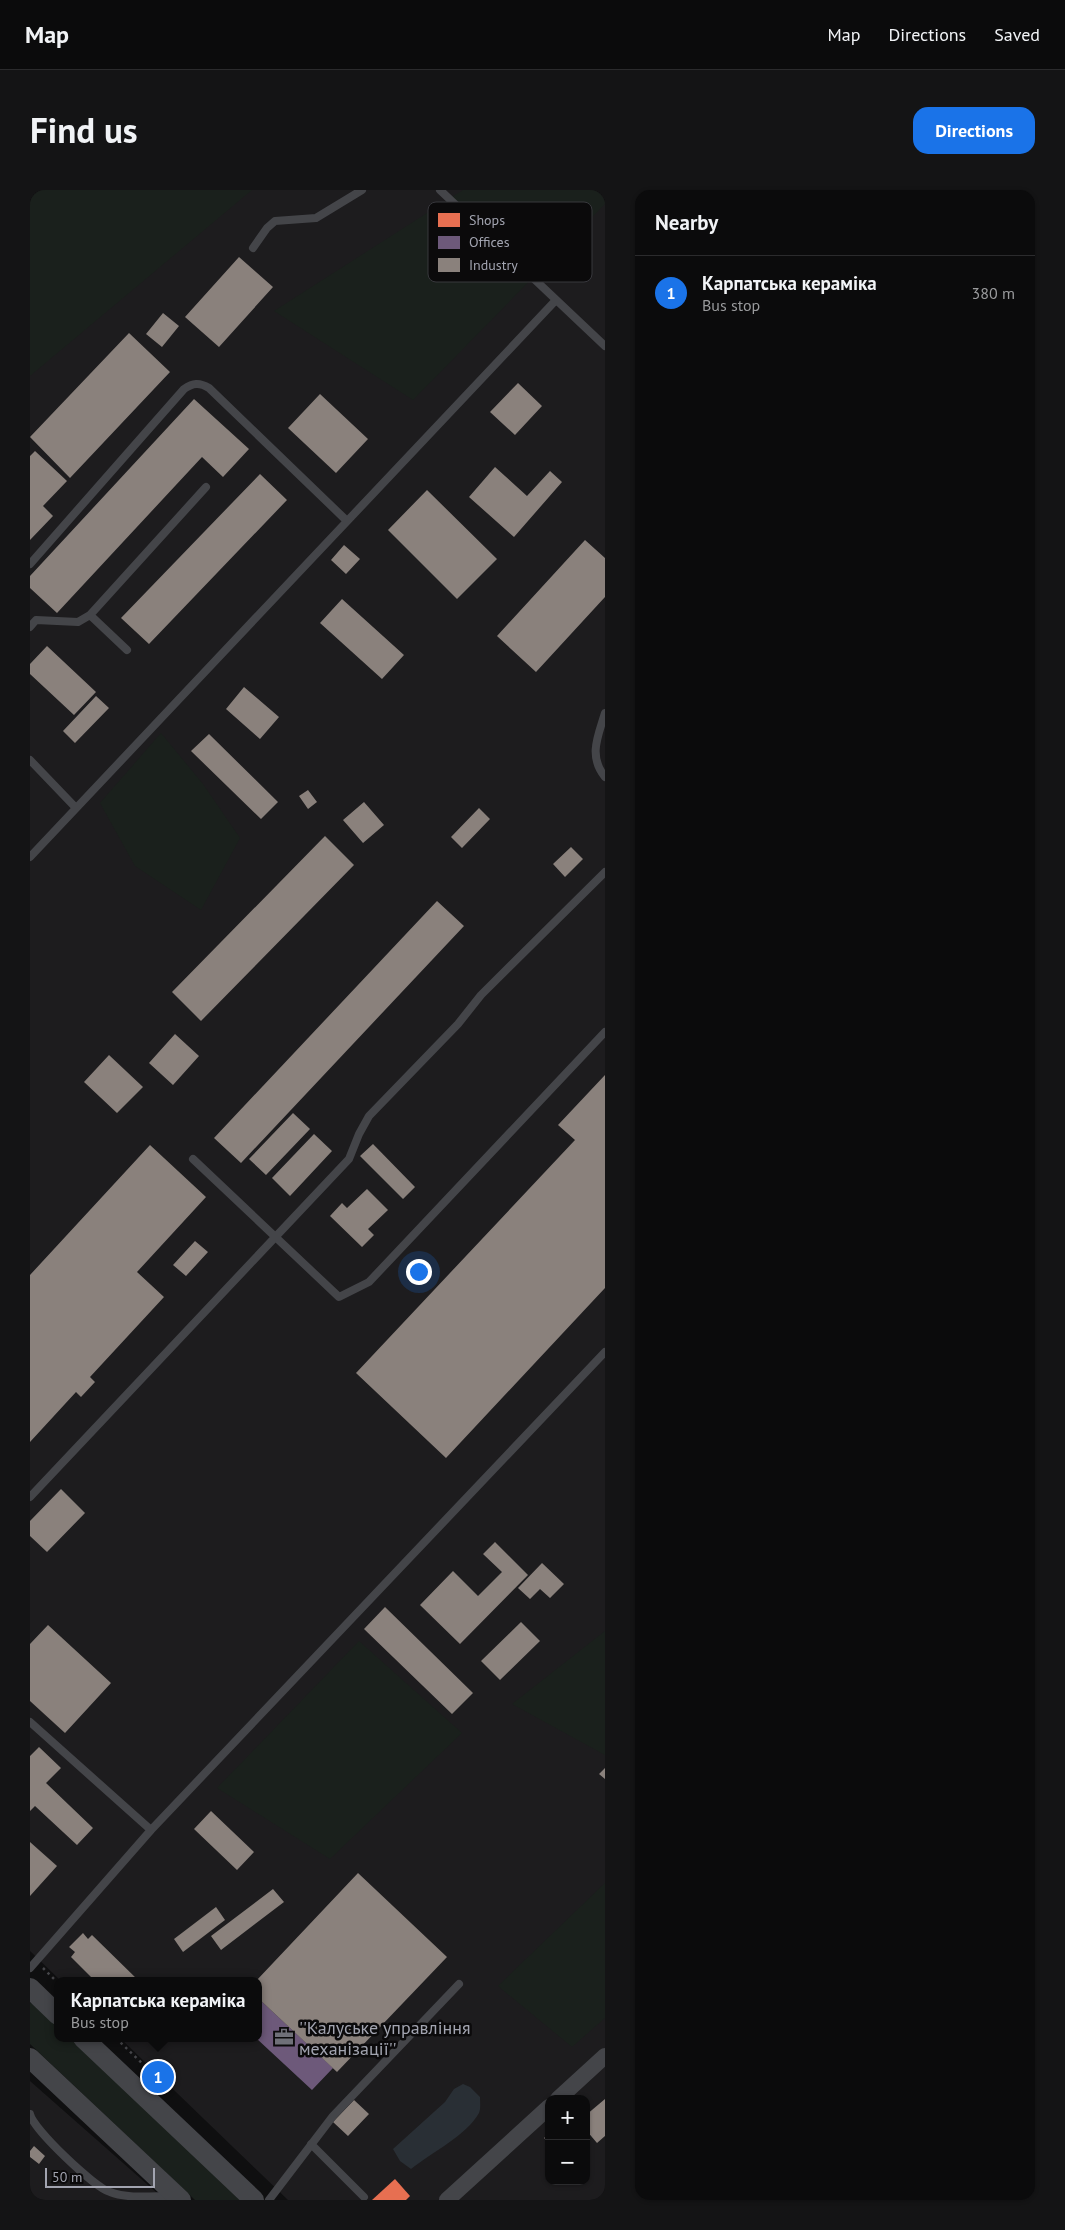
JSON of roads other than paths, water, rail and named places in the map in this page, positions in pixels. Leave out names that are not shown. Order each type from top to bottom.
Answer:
[{"type":"street","points":[[30,1988],[54,2011]]},
{"type":"street","points":[[87,2042],[254,2200]]},
{"type":"street","points":[[562,2095],[605,2056]]},
{"type":"street","points":[[30,2058],[178,2198]]},
{"type":"street","points":[[447,2200],[545,2111]]},
{"type":"lane","points":[[253,248],[267,228],[275,221],[316,218],[362,190]]},
{"type":"lane","points":[[440,190],[453,202]]},
{"type":"lane","points":[[537,282],[605,346]]},
{"type":"lane","points":[[30,857],[556,300]]},
{"type":"lane","points":[[30,564],[184,389],[192,384],[201,384],[209,388],[347,521]]},
{"type":"lane","points":[[30,627],[36,620],[78,622],[90,615],[206,487]]},
{"type":"lane","points":[[90,615],[127,650]]},
{"type":"lane","points":[[605,713],[594,752],[598,768],[605,777]]},
{"type":"lane","points":[[30,760],[76,808]]},
{"type":"lane","points":[[30,1497],[348,1159],[369,1116],[458,1024],[481,995],[605,872]]},
{"type":"lane","points":[[193,1159],[339,1298],[369,1282],[605,1032]]},
{"type":"lane","points":[[30,1968],[151,1830],[605,1352]]},
{"type":"lane","points":[[30,1722],[151,1830]]},
{"type":"lane","points":[[269,2200],[333,2116],[459,1984]]},
{"type":"lane","points":[[30,2114],[42,2132],[100,2187],[120,2195],[178,2198]]},
{"type":"lane","points":[[311,2144],[364,2197]]},
{"type":"place","name":"''Калуське управління механізації''","points":[[284,2037]]},
{"type":"place","name":"Карпатська кераміка","points":[[158,2077]]}]
